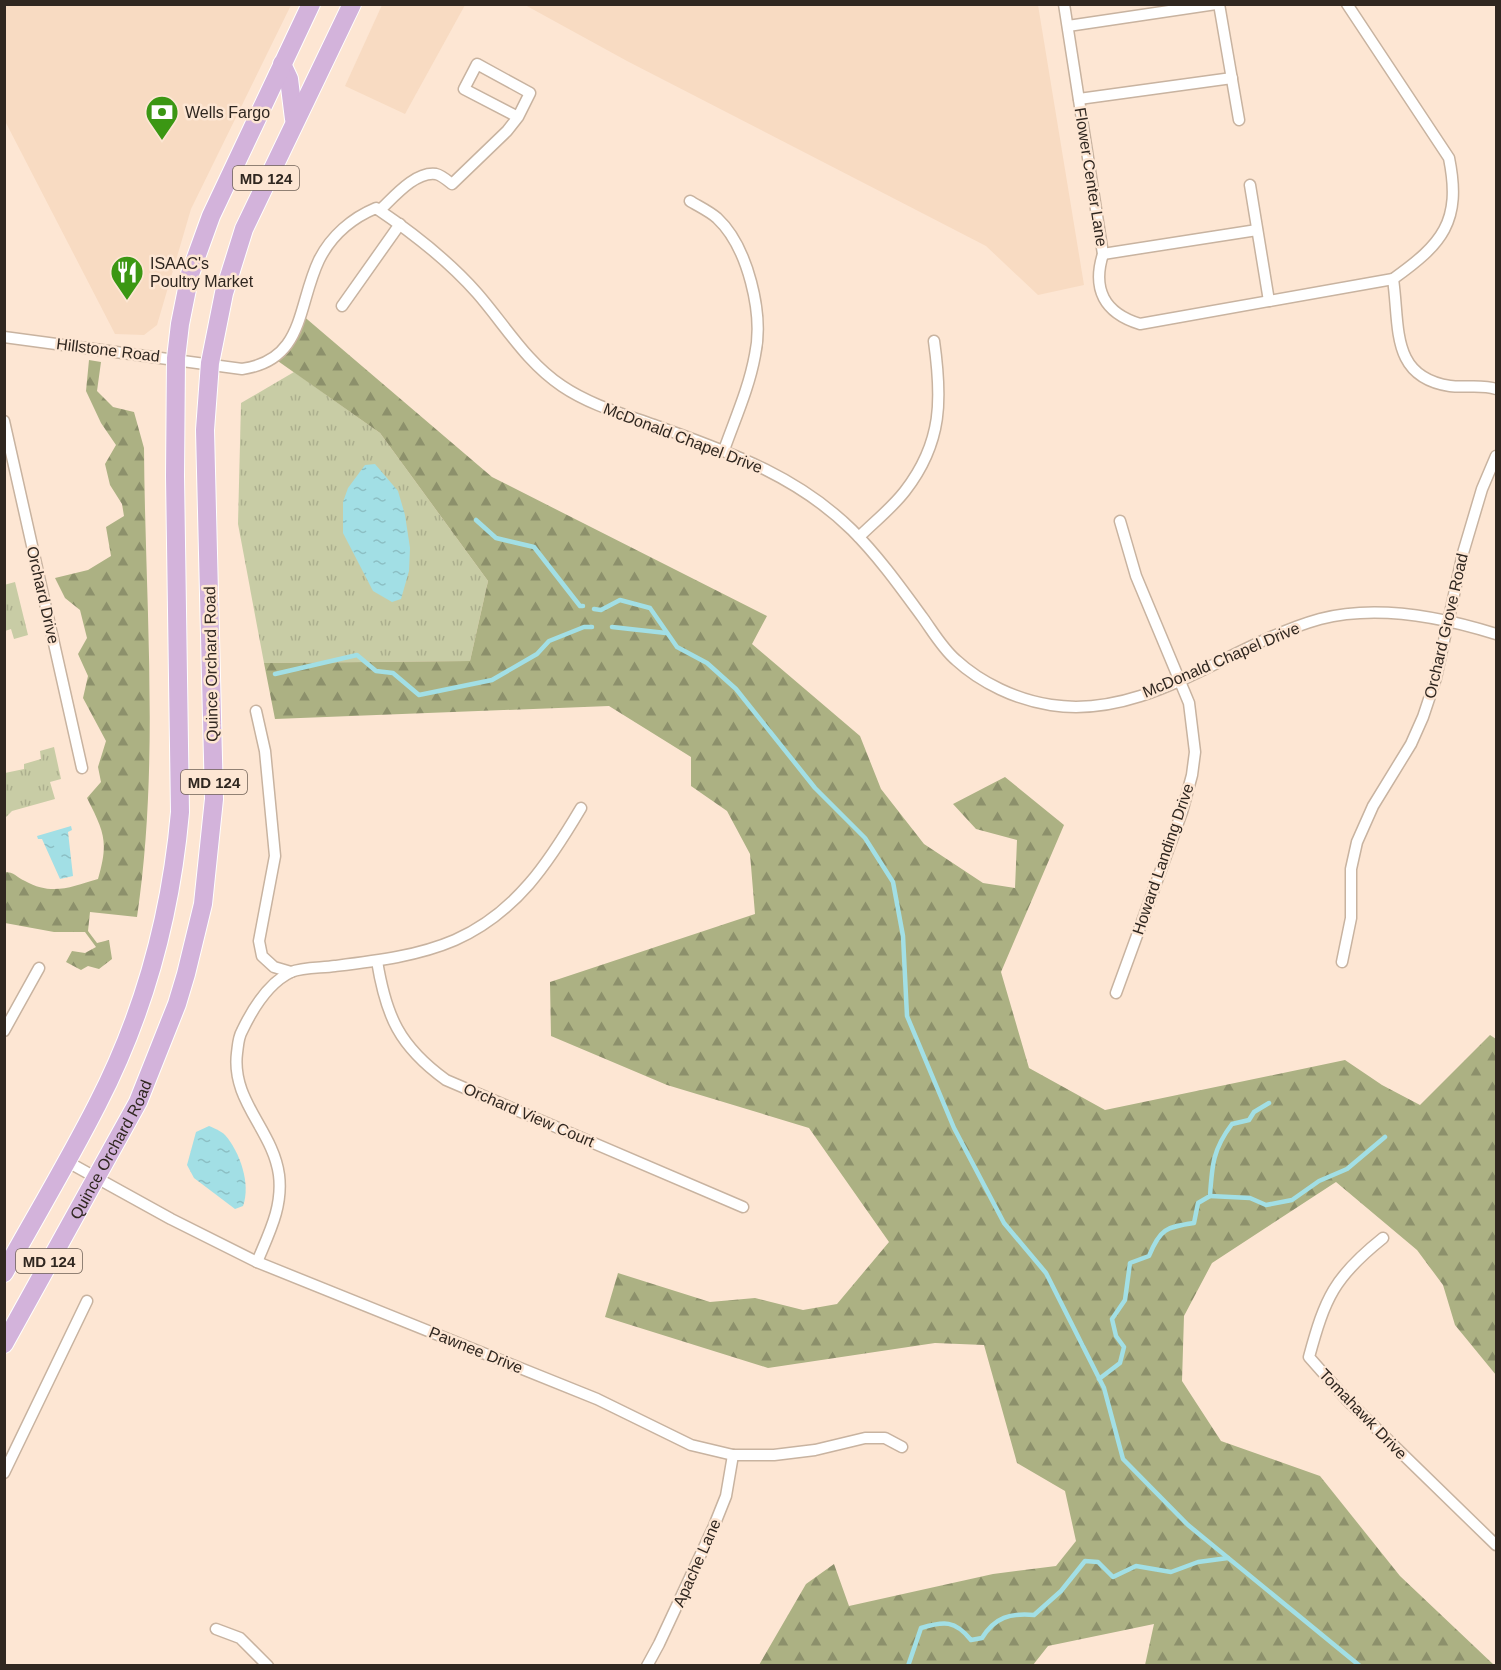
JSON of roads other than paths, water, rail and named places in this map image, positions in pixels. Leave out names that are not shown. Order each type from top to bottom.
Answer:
[{"type":"main road","name":"Quince Orchard Road","points":[[4,1274],[98,1105],[122,1051],[150,974],[176,854],[180,767],[175,476],[176,358],[193,264],[211,216],[311,4]]},
{"type":"main road","name":"Quince Orchard Road","points":[[4,1344],[138,1102],[177,1005],[198,926],[209,857],[214,773],[205,430],[210,363],[224,292],[243,229],[352,4]]},
{"type":"main road","points":[[282,64],[290,80],[294,121]]},
{"type":"street","name":"Flower Center Lane","points":[[1064,4],[1103,254],[1098,272],[1099,286],[1113,312],[1140,324],[1393,279]]},
{"type":"street","points":[[1068,26],[1217,4],[1239,120]]},
{"type":"street","points":[[1347,4],[1435,135],[1449,158],[1453,178],[1448,221],[1441,239],[1424,257],[1393,279],[1404,358],[1414,373],[1449,386],[1497,389]]},
{"type":"street","points":[[210,363],[242,369],[260,366],[275,359],[289,343],[319,259],[340,231],[357,216],[376,208],[380,210],[404,187],[426,174],[438,174],[452,184],[518,117],[530,93],[477,64],[464,89],[518,117]]},
{"type":"street","points":[[1079,99],[1232,78]]},
{"type":"street","points":[[1250,184],[1269,301]]},
{"type":"street","points":[[690,201],[717,218],[734,241],[747,272],[757,312],[758,332],[750,377],[724,450]]},
{"type":"street","name":"McDonald Chapel Drive","points":[[380,210],[448,261],[481,297],[510,336],[559,384],[609,409],[724,450],[795,484],[834,513],[882,562],[954,658],[976,676],[1004,692],[1049,705],[1093,708],[1133,699],[1180,680],[1284,631],[1324,618],[1384,612],[1448,620],[1497,634]]},
{"type":"street","points":[[342,306],[400,224]]},
{"type":"street","points":[[1103,254],[1257,230]]},
{"type":"street","name":"Hillstone Road","points":[[4,337],[210,363]]},
{"type":"street","points":[[859,537],[904,492],[933,441],[940,409],[934,341]]},
{"type":"street","name":"Orchard Drive","points":[[4,421],[82,768]]},
{"type":"street","name":"Orchard Grove Road","points":[[1342,962],[1351,918],[1351,869],[1357,842],[1373,806],[1411,744],[1423,717],[1436,678],[1462,553],[1482,489],[1497,456]]},
{"type":"street","name":"Howard Landing Drive","points":[[1116,993],[1182,812],[1192,775],[1195,752],[1189,703],[1136,576],[1120,520]]},
{"type":"street","points":[[256,711],[265,751],[275,856],[259,941],[262,956],[274,967],[291,972],[377,961],[420,952],[455,940],[483,925],[512,904],[552,857],[581,808]]},
{"type":"street","name":"Orchard View Court","points":[[377,961],[383,997],[392,1022],[409,1048],[446,1080],[743,1207]]},
{"type":"street","points":[[4,1031],[39,968]]},
{"type":"street","points":[[257,1262],[278,1211],[279,1177],[269,1143],[241,1096],[236,1064],[240,1034],[252,1011],[273,985],[291,972]]},
{"type":"street","name":"Pawnee Drive","points":[[66,1161],[257,1262],[597,1399],[691,1445],[734,1455],[774,1455],[815,1450],[865,1438],[885,1438],[902,1447]]},
{"type":"street","name":"Tomahawk Drive","points":[[1383,1238],[1354,1261],[1336,1283],[1325,1306],[1309,1357],[1347,1400],[1497,1545]]},
{"type":"street","points":[[4,1473],[87,1301]]},
{"type":"street","name":"Apache Lane","points":[[647,1665],[714,1526],[726,1496],[734,1455]]},
{"type":"street","points":[[216,1629],[240,1638],[268,1665]]},
{"type":"water","points":[[375,464],[398,491],[405,515],[410,548],[409,571],[401,599],[392,602],[373,591],[343,533],[343,502],[348,488],[365,465]]},
{"type":"water","points":[[71,826],[72,830],[68,832],[73,876],[60,879],[42,839],[38,839],[37,836]]},
{"type":"water","points":[[209,1126],[225,1135],[235,1150],[243,1169],[245,1197],[243,1206],[235,1209],[194,1178],[187,1165],[196,1132]]},
{"type":"waterway","points":[[476,520],[496,538],[534,547],[580,606],[583,606]]},
{"type":"waterway","points":[[594,609],[601,610],[620,600],[650,608],[677,647],[707,663],[736,689],[815,788],[865,838],[893,882],[903,936],[907,1016],[954,1128],[1004,1223],[1046,1273],[1104,1388],[1123,1459],[1188,1525],[1360,1666]]},
{"type":"waterway","points":[[275,674],[357,655],[376,671],[393,673],[419,695],[492,680],[537,654],[549,641],[584,627],[592,627]]},
{"type":"waterway","points":[[612,627],[666,633]]},
{"type":"waterway","points":[[1099,1379],[1120,1363],[1124,1347],[1116,1336],[1112,1319],[1125,1300],[1130,1263],[1149,1256],[1157,1240],[1165,1231],[1194,1223],[1198,1203],[1210,1196],[1215,1158],[1221,1141],[1232,1124],[1249,1120],[1254,1112],[1269,1103]]},
{"type":"waterway","points":[[1210,1196],[1250,1198],[1266,1205],[1292,1200],[1319,1181],[1347,1169],[1385,1137]]},
{"type":"waterway","points":[[908,1666],[921,1628],[943,1623],[960,1629],[971,1640],[982,1638],[992,1625],[1004,1618],[1034,1615],[1061,1591],[1085,1561],[1098,1562],[1113,1577],[1136,1566],[1171,1572],[1198,1562],[1228,1558]]},
{"type":"place","name":"Wells Fargo","points":[[162,141]]},
{"type":"place","name":"ISAAC's Poultry Market","points":[[127,301]]}]
